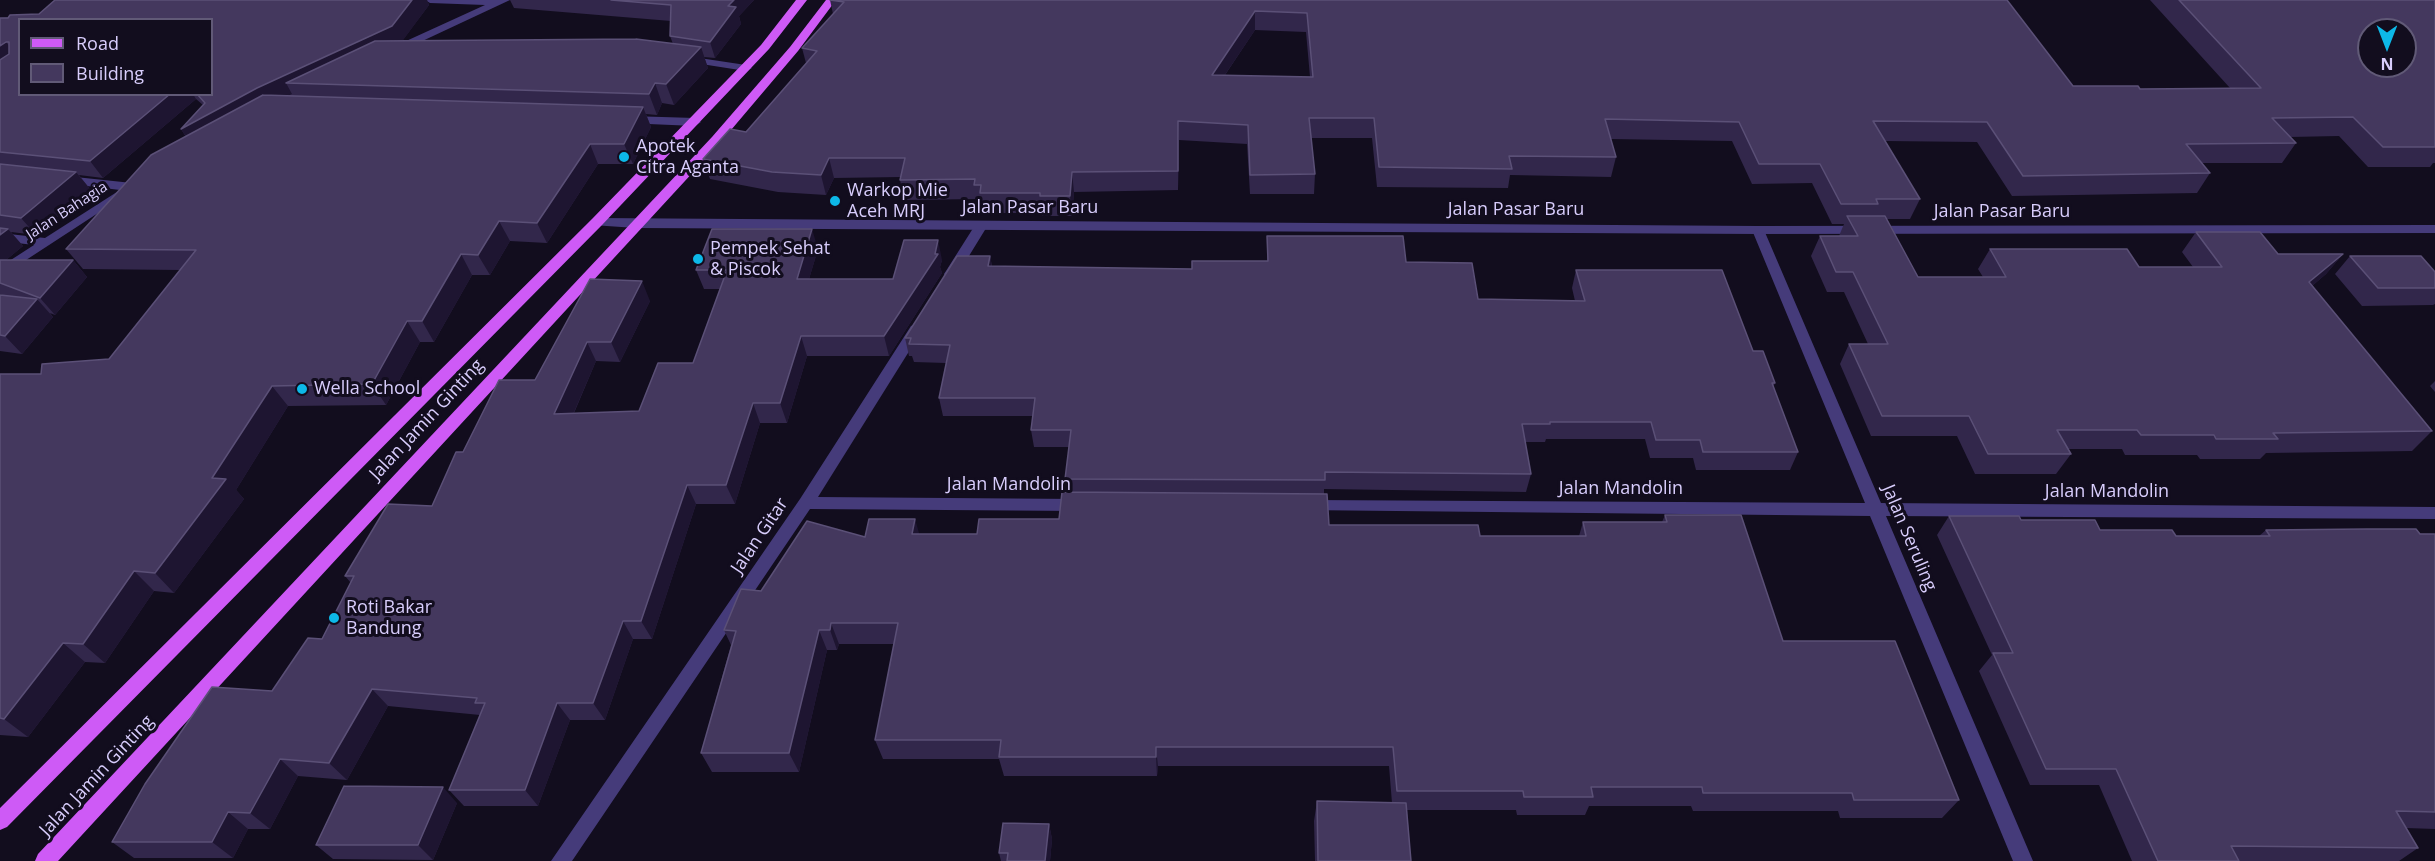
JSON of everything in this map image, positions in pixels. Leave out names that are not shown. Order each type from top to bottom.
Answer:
[{"type":"main road","name":"Jalan Jamin Ginting","points":[[0,821],[695,122],[746,68],[802,0]]},
{"type":"main road","name":"Jalan Jamin Ginting","points":[[45,861],[716,140],[794,49],[831,0]]},
{"type":"street","points":[[430,0],[503,1]]},
{"type":"street","points":[[383,56],[503,1]]},
{"type":"street","points":[[679,58],[746,68]]},
{"type":"street","points":[[613,120],[695,122]]},
{"type":"street","name":"Jalan Bahagia","points":[[0,273],[44,242],[137,184],[55,179]]},
{"type":"street","name":"Jalan Pasar Baru","points":[[597,222],[1758,230],[2435,229]]},
{"type":"street","points":[[944,285],[982,225]]},
{"type":"street","name":"Jalan Seruling","points":[[1758,230],[2023,861]]},
{"type":"street","points":[[0,237],[44,242]]},
{"type":"street","name":"Jalan Gitar","points":[[561,861],[806,503],[925,315]]},
{"type":"street","name":"Jalan Mandolin","points":[[806,503],[1092,505]]},
{"type":"street","name":"Jalan Mandolin","points":[[1294,506],[2435,513]]},
{"type":"building","points":[[55,0],[412,0],[392,26],[257,88],[181,129],[205,103],[199,96],[213,96],[213,18],[18,18],[18,96],[168,96],[90,161],[0,152],[0,60],[9,54],[9,42],[0,46],[0,18],[8,18],[10,15],[39,14]]},
{"type":"building","points":[[611,0],[734,0],[728,6],[736,7],[710,42],[670,36],[671,5]]},
{"type":"building","points":[[830,0],[2007,0],[2073,86],[2138,86],[2140,89],[2261,88],[2179,0],[2435,0],[2435,147],[2383,147],[2353,117],[2272,118],[2296,143],[2186,144],[2210,173],[2023,176],[1987,122],[1873,121],[1920,199],[1876,199],[1878,204],[1841,204],[1820,164],[1759,164],[1739,122],[1605,119],[1616,157],[1509,156],[1512,169],[1379,167],[1374,118],[1309,118],[1315,174],[1250,175],[1248,125],[1178,121],[1178,171],[1072,172],[1070,196],[1040,196],[1040,193],[980,193],[981,185],[974,185],[975,179],[900,180],[905,158],[829,158],[821,175],[772,172],[703,159],[730,129],[746,132],[817,51],[802,48],[844,2]],"holes":[[[1255,11],[1307,13],[1313,77],[1212,75]]]},
{"type":"building","points":[[636,39],[701,47],[666,84],[655,83],[649,94],[286,83],[375,41]]},
{"type":"building","points":[[263,95],[643,107],[624,144],[590,144],[537,223],[499,221],[478,255],[461,254],[422,321],[407,321],[372,384],[272,386],[212,478],[226,479],[155,573],[134,571],[83,644],[63,643],[4,719],[0,718],[0,374],[41,374],[42,364],[109,359],[196,250],[66,249],[151,155]]},
{"type":"building","points":[[0,164],[76,172],[21,218],[0,215]]},
{"type":"building","points":[[1847,216],[1885,216],[1918,277],[2006,277],[1990,249],[2127,249],[2139,267],[2222,267],[2196,232],[2260,232],[2278,254],[2343,254],[2309,282],[2432,431],[2273,433],[2278,439],[2216,439],[2214,435],[2141,435],[2137,430],[2057,430],[2071,454],[1988,454],[1969,416],[1882,416],[1849,344],[1888,344],[1853,272],[1836,272],[1820,236],[1858,236]]},
{"type":"building","points":[[0,228],[8,229],[0,235]]},
{"type":"building","points":[[712,229],[812,229],[797,279],[893,279],[904,240],[938,240],[935,254],[938,254],[884,336],[801,336],[780,403],[753,403],[726,485],[687,485],[641,621],[623,621],[593,703],[557,703],[525,790],[449,790],[485,703],[475,703],[477,698],[372,689],[329,763],[280,759],[250,813],[228,812],[212,842],[112,842],[145,784],[212,687],[272,691],[308,638],[322,639],[354,576],[345,576],[388,504],[432,506],[456,452],[463,452],[499,380],[535,380],[590,279],[642,281],[611,342],[587,342],[554,414],[639,411],[658,363],[693,363],[727,270],[696,270]]},
{"type":"building","points":[[1267,236],[1403,236],[1406,262],[1472,263],[1478,299],[1585,301],[1576,270],[1722,270],[1753,351],[1763,351],[1775,383],[1772,383],[1798,452],[1703,452],[1700,440],[1656,440],[1651,422],[1550,422],[1550,424],[1522,424],[1531,474],[1325,472],[1325,480],[1065,479],[1071,430],[1031,430],[1035,398],[939,398],[950,345],[909,344],[911,338],[905,338],[957,256],[990,256],[988,266],[1192,269],[1192,261],[1268,261]]},
{"type":"building","points":[[2350,256],[2421,256],[2435,272],[2435,288],[2378,288]]},
{"type":"building","points":[[0,260],[73,260],[40,298],[0,283]]},
{"type":"building","points":[[0,295],[37,299],[5,336],[0,335]]},
{"type":"building","points":[[1062,492],[1327,494],[1329,525],[1478,525],[1480,536],[1586,536],[1583,522],[1667,522],[1665,515],[1741,515],[1783,641],[1895,641],[1959,800],[1854,800],[1852,793],[1703,793],[1702,787],[1591,787],[1593,797],[1524,797],[1523,791],[1397,791],[1393,747],[1156,747],[1156,757],[999,757],[1001,740],[875,740],[898,623],[831,623],[830,630],[819,630],[789,753],[701,753],[736,631],[724,630],[741,589],[761,591],[807,521],[865,537],[869,519],[915,519],[912,534],[977,534],[979,519],[1059,519]]},
{"type":"building","points":[[1949,516],[2019,516],[2021,520],[2095,520],[2100,530],[2172,530],[2176,536],[2270,536],[2266,530],[2367,529],[2416,529],[2420,534],[2435,534],[2435,812],[2396,811],[2418,848],[2231,846],[2239,861],[2158,861],[2116,769],[2046,769],[1993,653],[2013,653]]},
{"type":"building","points":[[344,786],[443,787],[418,845],[316,845]]},
{"type":"building","points":[[1317,801],[1406,803],[1411,861],[1318,861]]},
{"type":"building","points":[[1003,823],[1049,824],[1045,861],[1007,861],[1008,853],[999,853]]},
{"type":"place","name":"Apotek Citra Aganta","points":[[624,157]]},
{"type":"place","name":"Warkop Mie Aceh MRJ","points":[[835,201]]},
{"type":"place","name":"Pempek Sehat & Piscok","points":[[698,259]]},
{"type":"place","name":"Wella School","points":[[302,389]]},
{"type":"place","name":"Roti Bakar Bandung","points":[[334,618]]}]
